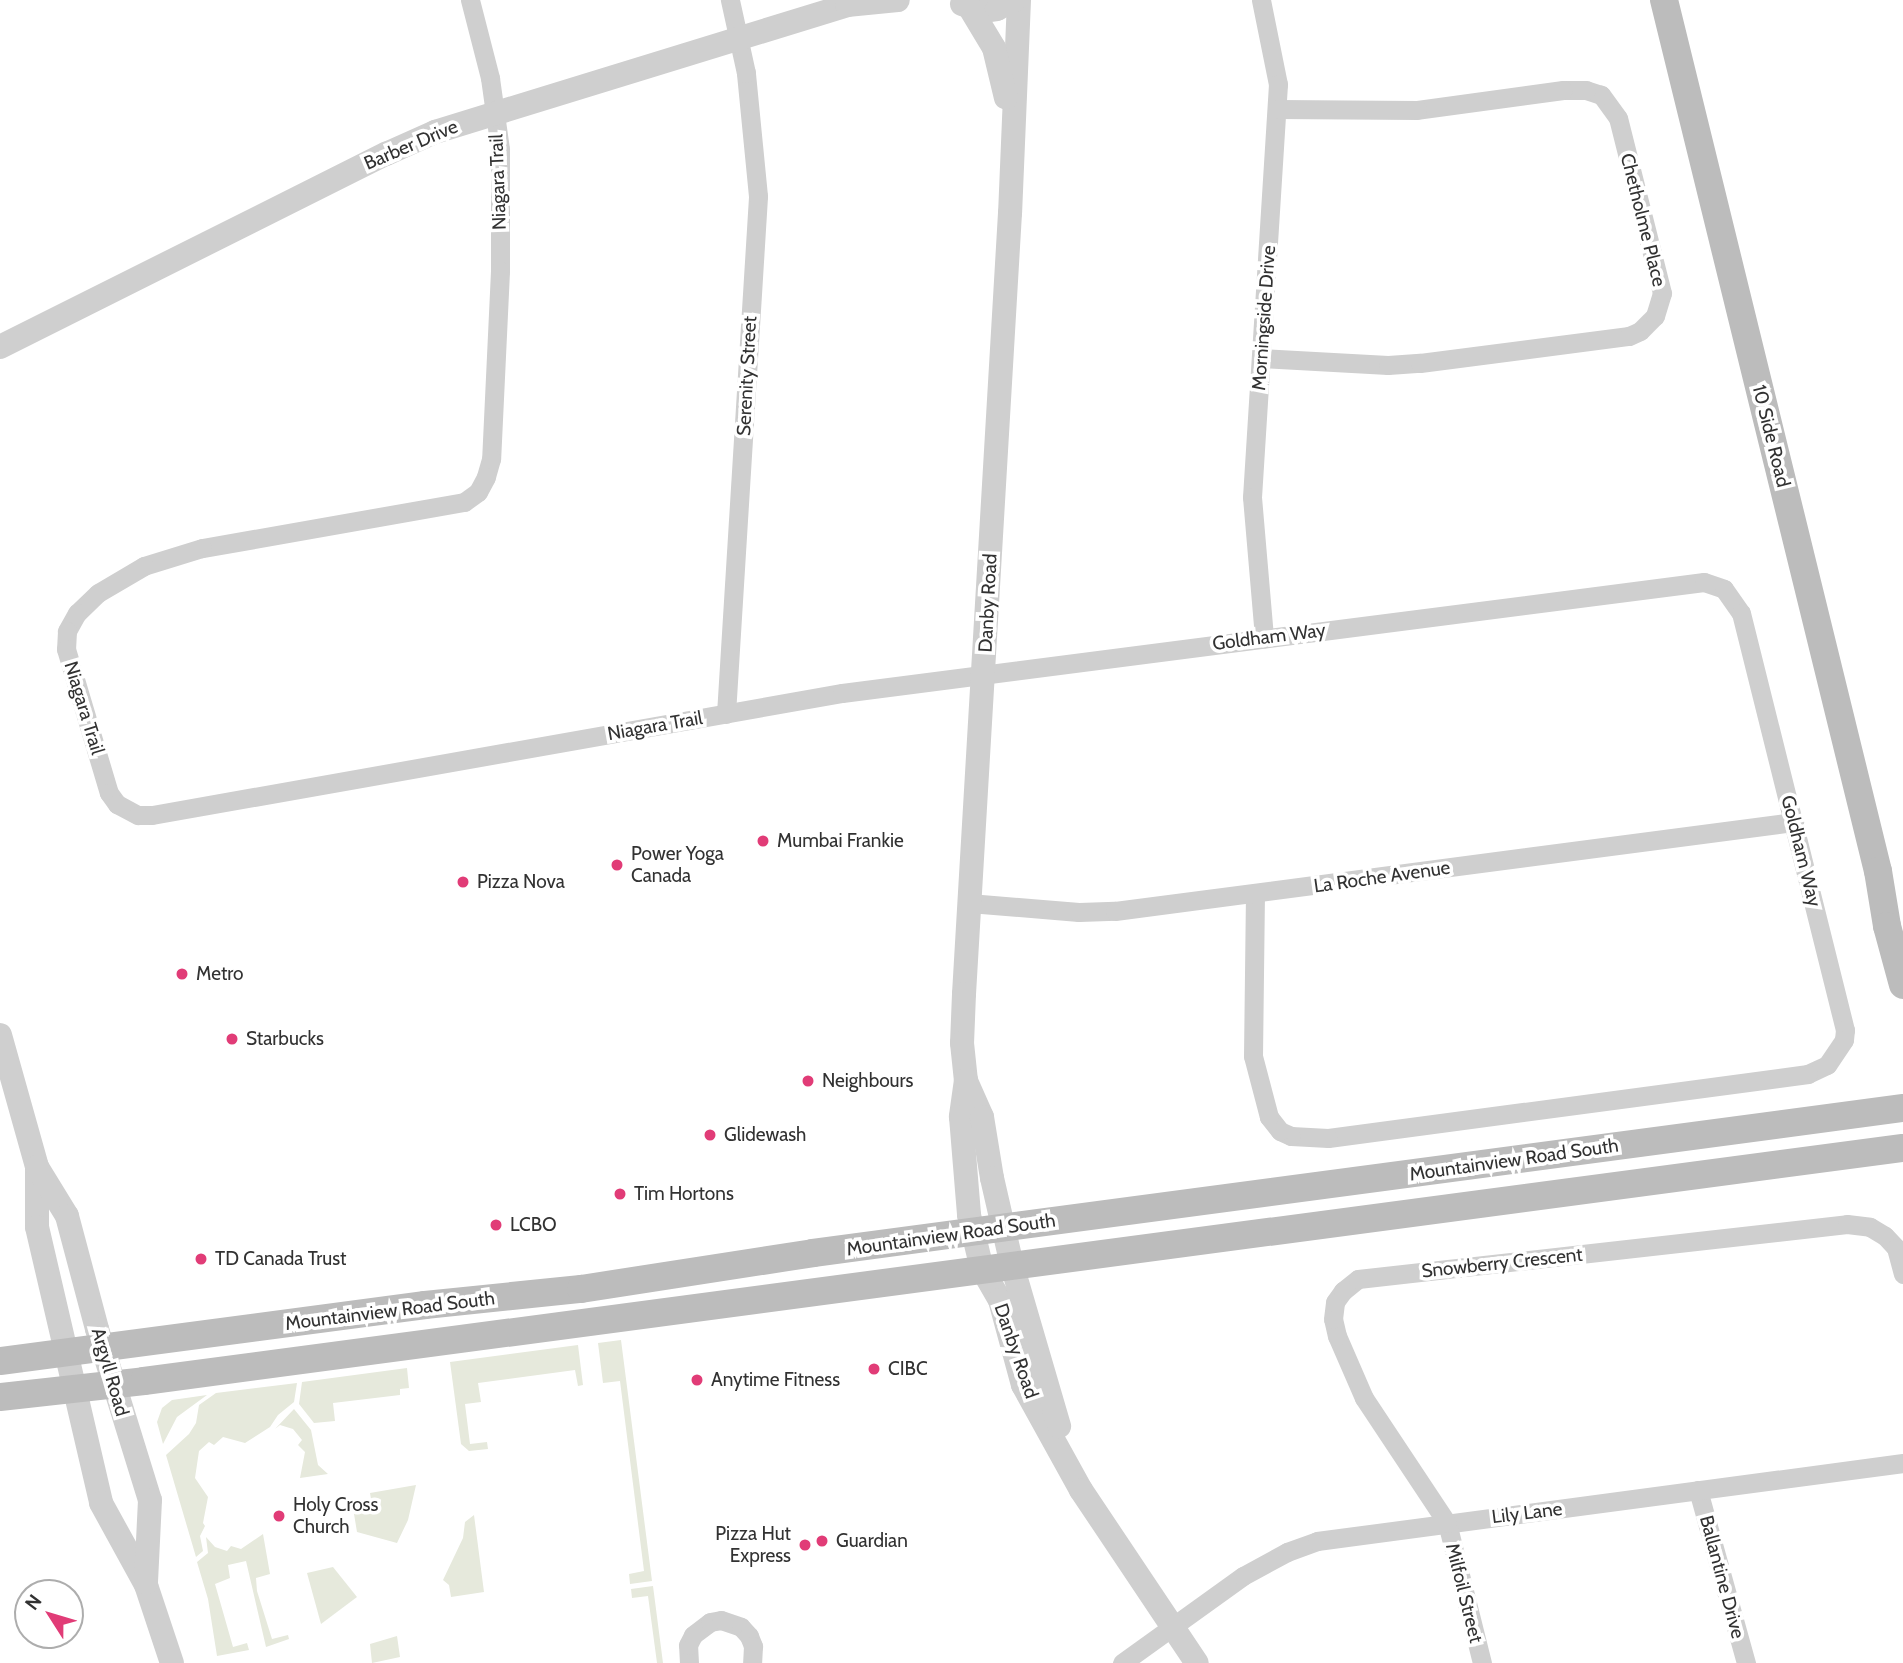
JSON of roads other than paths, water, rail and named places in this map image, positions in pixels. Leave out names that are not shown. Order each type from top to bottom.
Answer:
[{"type":"main road","name":"10 Side Road","points":[[1664,0],[1878,872],[1887,926],[1903,985]]},
{"type":"main road","name":"10 Side Road","points":[[1878,872],[1903,916]]},
{"type":"main road","name":"Mountainview Road South","points":[[0,1361],[425,1305],[581,1289],[973,1232],[1903,1108]]},
{"type":"main road","name":"Mountainview Road South","points":[[0,1397],[113,1385],[1903,1148]]},
{"type":"street","name":"Niagara Trail","points":[[470,0],[490,78],[500,149],[501,204],[491,459],[478,492],[464,502],[438,508],[170,556],[144,566],[98,593],[77,613],[67,631],[66,649],[109,793],[117,804],[129,812],[152,815],[842,693],[984,675]]},
{"type":"street","name":"Serenity Street","points":[[726,713],[758,196],[747,86],[730,0]]},
{"type":"street","name":"Barber Drive","points":[[0,346],[386,154],[495,113],[852,3],[898,0]]},
{"type":"street","points":[[940,0],[997,9],[1017,0]]},
{"type":"street","name":"Danby Road","points":[[1017,0],[1013,126],[962,1043],[966,1080],[961,1117],[973,1232],[982,1269],[1000,1300],[1023,1385],[1081,1490],[1198,1663]]},
{"type":"street","name":"Morningside Drive","points":[[1261,0],[1275,57],[1277,109],[1252,497],[1264,638]]},
{"type":"street","name":"Danby Road","points":[[961,3],[994,48],[1013,126]]},
{"type":"street","name":"Chetholme Place","points":[[1262,358],[1388,365],[1629,336],[1640,331],[1655,316],[1662,293],[1618,118],[1601,95],[1586,90],[1563,90],[1417,110],[1277,109]]},
{"type":"street","name":"Goldham Way","points":[[984,675],[1691,582],[1716,584],[1731,596],[1741,613],[1845,1030],[1839,1049],[1828,1065],[1808,1074],[1328,1138],[1291,1136],[1280,1131],[1269,1117],[1253,1056],[1255,894]]},
{"type":"street","name":"La Roche Avenue","points":[[969,902],[1079,912],[1115,911],[1794,822]]},
{"type":"street","name":"Argyll Road","points":[[0,1035],[37,1167],[37,1227],[101,1503],[146,1585],[172,1663]]},
{"type":"street","name":"Danby Road","points":[[966,1080],[982,1117],[1012,1265],[1044,1381],[1081,1490]]},
{"type":"street","name":"Argyll Road","points":[[37,1167],[67,1216],[113,1385],[150,1500],[146,1585]]},
{"type":"street","name":"Snowberry Crescent","points":[[1447,1523],[1364,1398],[1336,1336],[1333,1319],[1335,1302],[1343,1291],[1358,1279],[1847,1224],[1870,1227],[1885,1236],[1896,1248],[1903,1274]]},
{"type":"street","name":"Lily Lane","points":[[1122,1663],[1243,1576],[1299,1546],[1346,1535],[1903,1463]]},
{"type":"street","name":"Ballantine Drive","points":[[1698,1490],[1746,1663]]},
{"type":"street","name":"Milfoil Street","points":[[1447,1523],[1482,1663]]},
{"type":"street","points":[[689,1663],[688,1645],[693,1635],[710,1622],[721,1620],[741,1628],[748,1636],[753,1646],[752,1663]]},
{"type":"place","name":"Mumbai Frankie","points":[[763,841]]},
{"type":"place","name":"Power Yoga Canada","points":[[617,865]]},
{"type":"place","name":"Pizza Nova","points":[[463,882]]},
{"type":"place","name":"Metro","points":[[182,974]]},
{"type":"place","name":"Starbucks","points":[[232,1039]]},
{"type":"place","name":"Neighbours","points":[[808,1081]]},
{"type":"place","name":"Glidewash","points":[[710,1135]]},
{"type":"place","name":"Tim Hortons","points":[[620,1194]]},
{"type":"place","name":"LCBO","points":[[496,1225]]},
{"type":"place","name":"TD Canada Trust","points":[[201,1259]]},
{"type":"place","name":"CIBC","points":[[874,1369]]},
{"type":"place","name":"Anytime Fitness","points":[[697,1380]]},
{"type":"place","name":"Holy Cross Church","points":[[279,1516]]},
{"type":"place","name":"Guardian","points":[[822,1541]]},
{"type":"place","name":"Pizza Hut Express","points":[[805,1545]]}]
